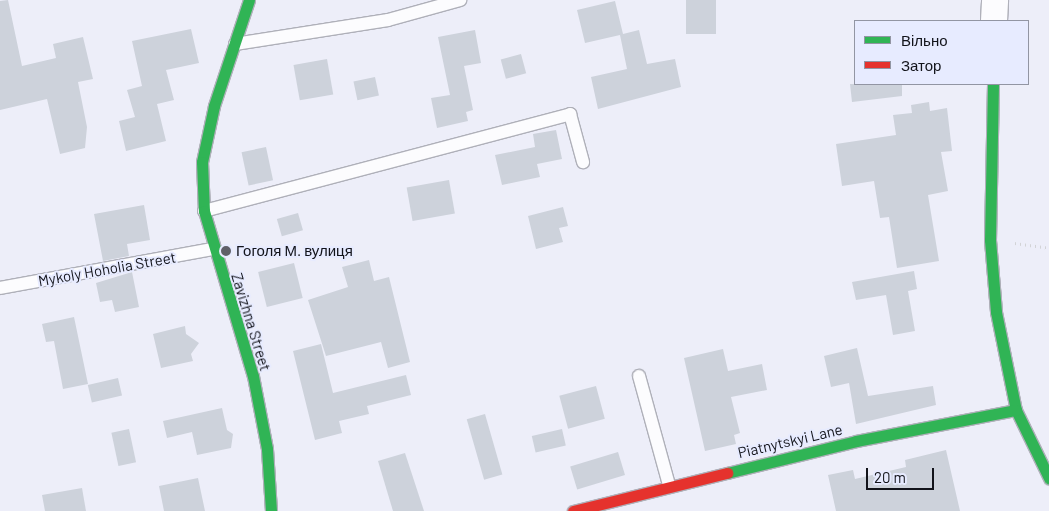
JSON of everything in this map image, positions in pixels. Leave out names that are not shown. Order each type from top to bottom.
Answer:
[{"type":"street","name":"Zavizhna Street","points":[[249,0],[202,162],[204,211],[213,249],[253,376],[267,449],[271,511]]},
{"type":"street","points":[[994,20],[995,0]]},
{"type":"street","points":[[993,85],[990,240],[996,312],[1016,410],[1049,478]]},
{"type":"street","name":"Piatnytskyi Lane","points":[[573,511],[669,485],[1016,410]]},
{"type":"lane","points":[[235,44],[388,20],[460,0]]},
{"type":"lane","points":[[204,211],[570,114],[584,162]]},
{"type":"lane","name":"Mykoly Hoholia Street","points":[[0,288],[213,249]]},
{"type":"lane","points":[[639,376],[669,485]]},
{"type":"path","points":[[990,240],[1049,248]]},
{"type":"building","points":[[8,0],[22,66],[56,58],[53,44],[83,37],[93,79],[78,82],[87,127],[85,148],[60,154],[47,99],[0,110],[0,1]]},
{"type":"building","points":[[686,0],[716,0],[716,34],[686,34]]},
{"type":"building","points":[[615,1],[623,34],[639,30],[647,64],[675,59],[681,87],[598,109],[591,77],[627,69],[620,35],[585,43],[577,10]]},
{"type":"building","points":[[191,29],[199,63],[166,70],[174,100],[157,104],[166,141],[126,151],[119,121],[135,117],[127,90],[142,86],[132,41]]},
{"type":"building","points":[[475,30],[481,63],[464,66],[473,110],[466,112],[468,121],[437,128],[431,98],[450,95],[438,37]]},
{"type":"building","points":[[521,54],[526,73],[506,79],[501,59]]},
{"type":"building","points":[[327,59],[333,94],[300,100],[294,65]]},
{"type":"building","points":[[375,77],[379,96],[357,100],[353,82]]},
{"type":"building","points":[[850,84],[902,85],[902,96],[852,102]]},
{"type":"building","points":[[929,102],[930,111],[947,108],[952,151],[941,152],[948,191],[928,195],[939,261],[897,268],[889,217],[880,218],[874,181],[842,186],[836,144],[896,135],[893,115],[912,113],[911,105]]},
{"type":"building","points":[[556,130],[562,159],[537,164],[540,177],[502,185],[495,155],[535,147],[533,134]]},
{"type":"building","points":[[266,147],[273,180],[249,185],[242,152]]},
{"type":"building","points":[[449,180],[455,213],[413,221],[407,187]]},
{"type":"building","points":[[144,205],[150,240],[127,244],[129,256],[103,261],[94,214]]},
{"type":"building","points":[[563,207],[568,226],[559,228],[563,242],[536,249],[528,216]]},
{"type":"building","points":[[298,213],[303,230],[282,236],[277,219]]},
{"type":"building","points":[[369,260],[374,281],[389,277],[410,362],[388,368],[381,342],[326,356],[308,300],[348,287],[342,267]]},
{"type":"building","points":[[294,263],[303,298],[267,307],[258,272]]},
{"type":"building","points":[[914,271],[917,289],[908,291],[915,331],[893,335],[886,295],[856,300],[852,282]]},
{"type":"building","points":[[132,272],[139,307],[115,312],[112,300],[100,302],[96,283]]},
{"type":"building","points":[[74,317],[88,384],[63,389],[54,341],[46,342],[42,324]]},
{"type":"building","points":[[185,326],[186,334],[199,343],[191,354],[193,361],[161,368],[153,334]]},
{"type":"building","points":[[321,344],[333,393],[406,375],[411,395],[367,406],[369,414],[339,421],[342,433],[315,440],[293,351]]},
{"type":"building","points":[[857,348],[868,396],[933,386],[936,405],[856,424],[849,383],[831,387],[824,356]]},
{"type":"building","points":[[723,349],[728,371],[762,364],[767,390],[731,397],[740,433],[734,435],[736,444],[705,451],[684,358]]},
{"type":"building","points":[[118,378],[122,396],[92,403],[88,385]]},
{"type":"building","points":[[596,386],[605,419],[568,429],[559,396]]},
{"type":"building","points":[[222,408],[227,430],[233,434],[231,448],[197,455],[192,432],[167,438],[163,421]]},
{"type":"building","points":[[485,414],[502,475],[484,480],[467,419]]},
{"type":"building","points":[[129,429],[136,462],[118,466],[111,433]]},
{"type":"building","points":[[562,429],[566,446],[536,453],[532,436]]},
{"type":"building","points":[[946,450],[960,511],[836,511],[828,475],[853,470],[855,479],[906,467],[905,460]]},
{"type":"building","points":[[618,452],[625,475],[577,490],[570,467]]},
{"type":"building","points":[[405,453],[424,511],[393,511],[378,461]]},
{"type":"building","points":[[198,478],[205,511],[164,511],[159,486]]},
{"type":"building","points":[[82,488],[86,511],[45,511],[42,495]]},
{"type":"traffic: fast","points":[[249,0],[214,106],[202,162],[204,211],[253,376],[267,449],[271,511]]},
{"type":"traffic: fast","points":[[993,85],[990,240],[996,312],[1016,410],[1049,478]]},
{"type":"traffic: fast","points":[[727,473],[856,441],[1016,410]]},
{"type":"traffic: jam","points":[[573,511],[727,473]]},
{"type":"place","name":"Гоголя М. вулиця","points":[[226,251]]}]
